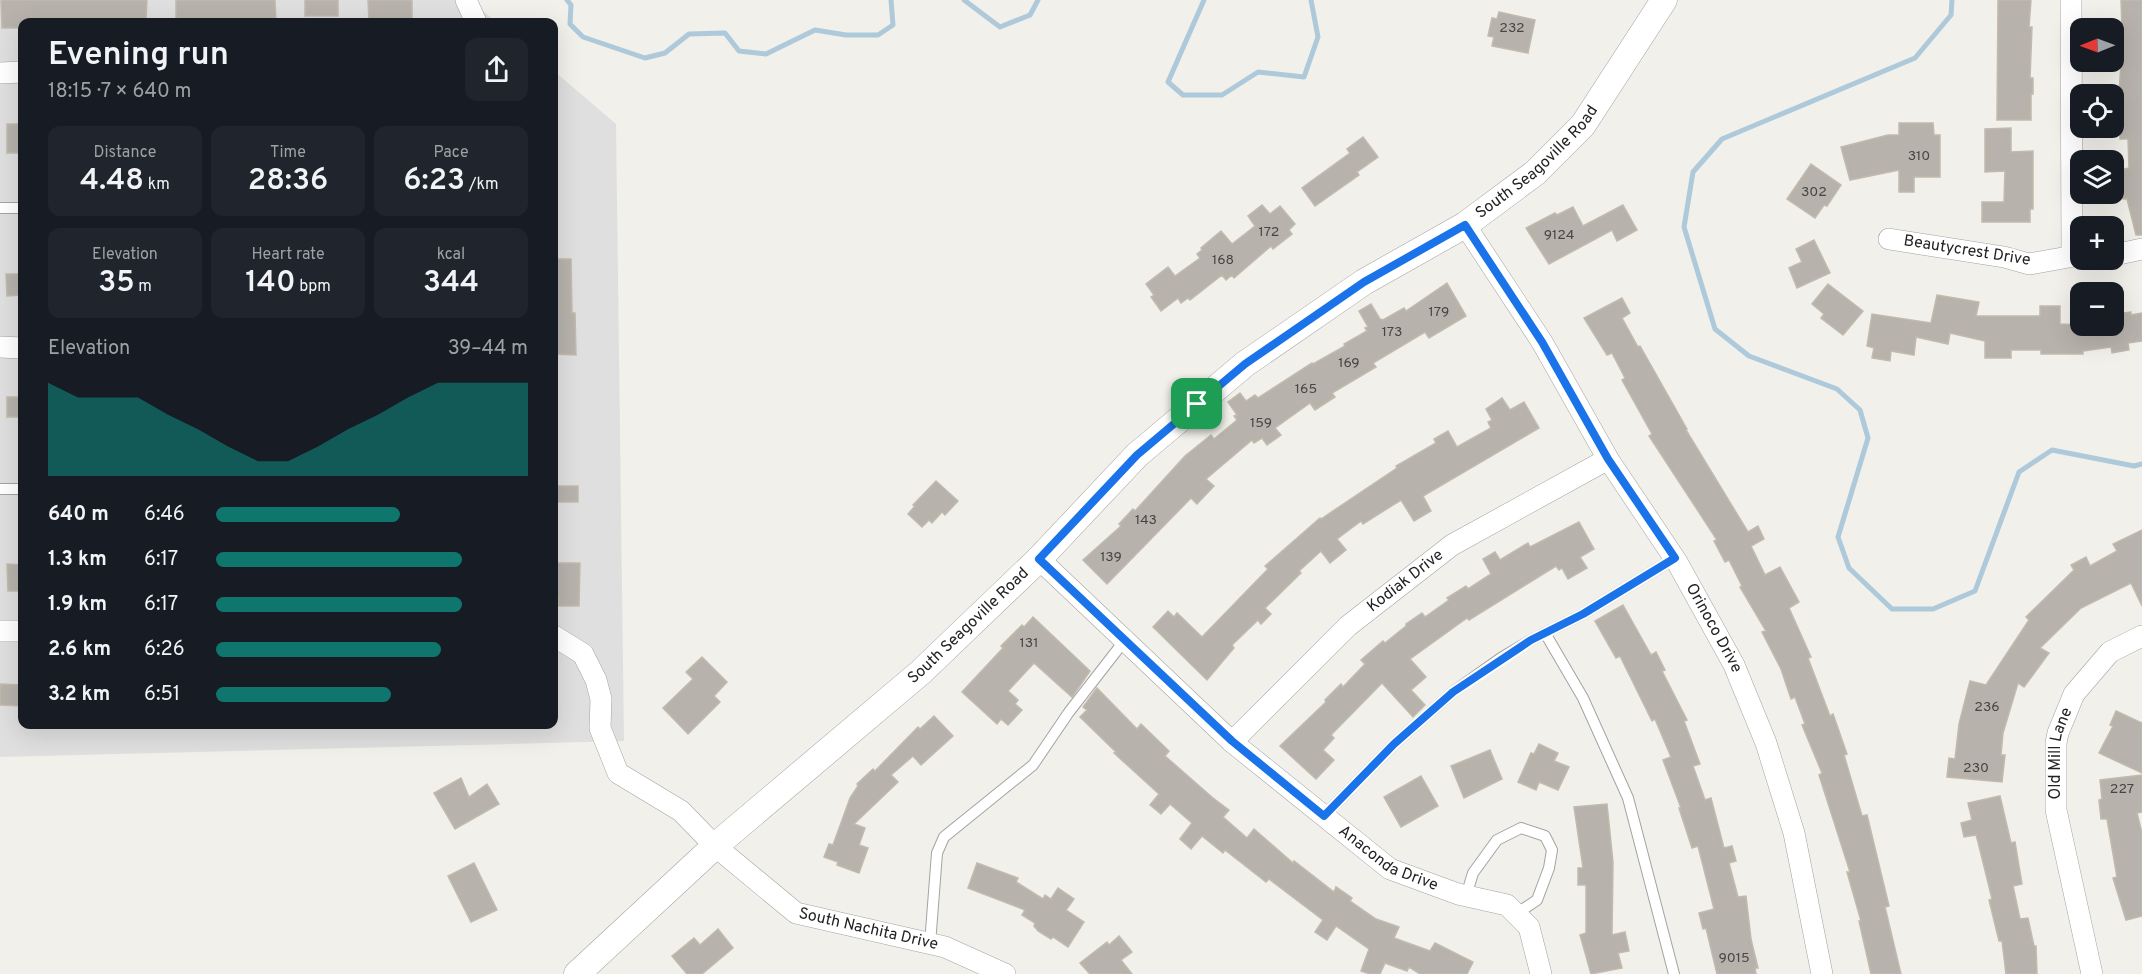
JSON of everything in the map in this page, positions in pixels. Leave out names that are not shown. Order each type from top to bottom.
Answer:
[{"type":"street","points":[[466,0],[474,18]]},
{"type":"street","name":"South Seagoville Road","points":[[577,974],[715,846],[921,672],[1039,559],[1137,455],[1245,364],[1364,282],[1465,225],[1535,173],[1583,125],[1664,0]]},
{"type":"street","points":[[2071,0],[2075,216]]},
{"type":"street","points":[[0,73],[18,72]]},
{"type":"street","name":"Orinoco Drive","points":[[1465,225],[1542,342],[1608,459],[1675,558],[1734,665],[1766,743],[1794,833],[1822,974]]},
{"type":"street","name":"Beautycrest Drive","points":[[1889,240],[2004,257],[2030,264],[2070,256]]},
{"type":"street","points":[[2124,253],[2142,249]]},
{"type":"street","points":[[0,347],[18,348]]},
{"type":"street","name":"Kodiak Drive","points":[[1232,741],[1348,626],[1452,545],[1608,459]]},
{"type":"street","name":"Anaconda Drive","points":[[1039,559],[1232,741],[1390,869],[1466,896],[1507,905],[1530,927],[1540,974]]},
{"type":"street","points":[[0,631],[18,631]]},
{"type":"street","name":"Old Mill Lane","points":[[2092,974],[2056,810],[2056,743],[2074,694],[2110,651],[2142,636]]},
{"type":"street","name":"South Nachita Drive","points":[[558,638],[583,654],[596,680],[602,699],[600,728],[618,773],[681,810],[715,846],[796,913],[945,947],[1005,974]]},
{"type":"lane","points":[[0,208],[18,208]]},
{"type":"lane","points":[[0,489],[18,489]]},
{"type":"lane","points":[[1324,816],[1394,744],[1431,710],[1501,658],[1583,614],[1675,558]]},
{"type":"lane","points":[[1545,633],[1582,698],[1628,798],[1674,974]]},
{"type":"lane","points":[[930,944],[937,853],[944,837],[1033,765],[1069,712],[1125,640]]},
{"type":"lane","points":[[1466,896],[1473,873],[1497,840],[1521,828],[1545,836],[1552,850],[1549,868],[1537,900],[1516,914]]},
{"type":"shaded area","points":[[0,0],[470,0],[491,18],[18,18],[18,729],[558,729],[558,74],[616,124],[624,741],[0,757]]},
{"type":"building","points":[[1,0],[147,0],[146,18],[18,18],[18,28],[2,28]]},
{"type":"building","points":[[176,0],[275,0],[276,18],[176,18]]},
{"type":"building","points":[[305,0],[338,0],[338,16],[305,16]]},
{"type":"building","points":[[368,0],[412,0],[412,18],[369,18]]},
{"type":"building","points":[[1998,0],[2031,0],[2030,78],[2033,78],[2033,94],[2031,94],[2031,120],[1997,120]]},
{"type":"building","points":[[2121,0],[2142,0],[2142,235],[2136,235],[2127,199],[2124,199],[2124,169],[2129,168],[2128,139],[2120,139],[2124,138],[2124,84],[2120,84],[2120,72],[2124,72],[2124,18],[2122,18]]},
{"type":"building","points":[[1499,12],[1535,20],[1528,53],[1492,46],[1494,37],[1488,36],[1492,18],[1497,19]]},
{"type":"building","points":[[1899,123],[1933,123],[1934,135],[1940,135],[1940,177],[1914,177],[1914,192],[1899,192],[1899,170],[1850,180],[1841,147],[1888,135],[1899,135]]},
{"type":"building","points":[[7,124],[18,124],[18,153],[7,153]]},
{"type":"building","points":[[2011,128],[2011,152],[2033,151],[2033,209],[2030,209],[2030,222],[1982,222],[1982,202],[2004,202],[2005,171],[1985,172],[1985,129]]},
{"type":"building","points":[[1363,137],[1378,157],[1357,172],[1359,175],[1315,206],[1302,188],[1350,153],[1347,149]]},
{"type":"building","points":[[1811,164],[1841,185],[1827,206],[1824,205],[1815,218],[1787,199]]},
{"type":"building","points":[[1262,205],[1270,214],[1280,206],[1295,224],[1289,230],[1292,234],[1273,249],[1271,246],[1234,278],[1232,275],[1226,280],[1222,275],[1190,300],[1188,298],[1181,303],[1178,298],[1161,311],[1151,297],[1154,295],[1146,284],[1168,267],[1175,276],[1200,258],[1197,254],[1202,250],[1201,248],[1221,231],[1232,244],[1255,226],[1248,216]]},
{"type":"building","points":[[1623,205],[1637,230],[1617,241],[1612,230],[1549,264],[1526,228],[1555,213],[1557,215],[1573,207],[1583,226]]},
{"type":"building","points":[[1814,240],[1830,273],[1797,288],[1789,268],[1802,262],[1796,249]]},
{"type":"building","points":[[558,259],[571,259],[572,313],[575,313],[576,355],[558,354]]},
{"type":"building","points":[[6,274],[18,274],[18,295],[7,296]]},
{"type":"building","points":[[1447,283],[1466,316],[1429,338],[1425,332],[1373,363],[1376,367],[1332,393],[1335,397],[1315,410],[1310,403],[1275,428],[1281,435],[1267,445],[1262,438],[1254,443],[1252,440],[1206,479],[1214,486],[1197,504],[1191,498],[1107,584],[1083,560],[1121,526],[1119,524],[1133,509],[1135,511],[1185,456],[1211,435],[1214,439],[1237,420],[1234,416],[1237,415],[1228,402],[1240,393],[1246,401],[1255,395],[1258,398],[1367,331],[1365,328],[1368,327],[1359,311],[1371,304],[1383,320],[1404,308],[1406,311]]},
{"type":"building","points":[[1828,284],[1863,311],[1843,335],[1821,318],[1824,314],[1812,304]]},
{"type":"building","points":[[1937,295],[1979,302],[1976,316],[2040,316],[2040,306],[2060,306],[2060,324],[2070,324],[2070,336],[2124,336],[2124,313],[2131,312],[2131,315],[2142,313],[2142,341],[2128,343],[2129,350],[2112,353],[2111,347],[2083,351],[2083,354],[2041,354],[2041,350],[2011,350],[2011,358],[1985,358],[1985,341],[1950,333],[1948,344],[1916,337],[1914,355],[1891,351],[1890,361],[1872,358],[1874,348],[1867,346],[1872,314],[1931,323]]},
{"type":"building","points":[[1622,298],[1630,313],[1622,318],[1686,430],[1748,532],[1758,526],[1764,539],[1751,546],[1765,575],[1780,567],[1799,602],[1789,608],[1811,657],[1808,658],[1830,716],[1833,714],[1847,754],[1844,755],[1862,816],[1867,815],[1889,906],[1885,907],[1901,974],[1871,974],[1859,921],[1861,921],[1847,872],[1850,872],[1819,775],[1822,773],[1802,725],[1805,724],[1795,697],[1791,699],[1781,669],[1762,632],[1766,631],[1740,587],[1742,586],[1729,560],[1725,562],[1714,541],[1717,540],[1649,436],[1652,434],[1622,380],[1625,378],[1612,353],[1607,355],[1584,318]]},
{"type":"building","points":[[7,397],[18,397],[18,417],[7,417]]},
{"type":"building","points":[[1502,398],[1510,410],[1524,402],[1539,428],[1423,496],[1431,511],[1414,521],[1401,500],[1363,524],[1361,521],[1337,539],[1346,550],[1330,563],[1321,551],[1265,608],[1271,614],[1261,624],[1258,620],[1232,645],[1234,648],[1207,680],[1153,627],[1168,611],[1174,617],[1177,613],[1202,637],[1268,569],[1265,566],[1320,518],[1397,468],[1396,466],[1436,443],[1434,439],[1448,431],[1457,447],[1491,428],[1488,422],[1492,420],[1486,409]]},
{"type":"building","points":[[936,481],[958,501],[945,515],[942,512],[932,523],[929,520],[922,527],[908,514],[915,506],[913,505]]},
{"type":"building","points":[[558,486],[578,486],[578,502],[558,502]]},
{"type":"building","points":[[1579,522],[1594,549],[1580,557],[1587,568],[1568,579],[1562,568],[1559,570],[1556,566],[1469,620],[1467,618],[1410,659],[1426,677],[1411,690],[1425,705],[1413,717],[1382,683],[1331,735],[1334,738],[1323,750],[1334,760],[1316,779],[1280,746],[1326,702],[1325,700],[1341,684],[1343,687],[1365,664],[1361,660],[1383,641],[1385,643],[1422,613],[1425,617],[1449,600],[1447,598],[1466,586],[1468,589],[1491,574],[1483,559],[1495,552],[1500,560],[1528,543],[1530,547]]},
{"type":"building","points":[[2142,530],[2142,606],[2131,583],[2081,608],[2040,648],[2049,653],[2024,687],[2018,683],[2003,733],[2001,755],[2005,755],[2002,782],[1947,777],[1949,758],[1955,759],[1959,724],[1970,681],[1986,685],[2029,620],[2026,617],[2074,570],[2071,565],[2086,557],[2090,566],[2117,551],[2113,544]]},
{"type":"building","points":[[558,563],[580,563],[579,606],[558,606]]},
{"type":"building","points":[[7,564],[18,565],[18,591],[8,591]]},
{"type":"building","points":[[1623,605],[1651,655],[1656,652],[1665,670],[1662,671],[1687,720],[1684,721],[1700,764],[1693,766],[1705,800],[1711,798],[1724,848],[1732,846],[1736,861],[1729,863],[1738,897],[1746,896],[1751,939],[1758,968],[1755,968],[1756,974],[1717,974],[1706,928],[1703,929],[1699,913],[1714,909],[1698,846],[1692,848],[1679,808],[1681,808],[1663,760],[1671,757],[1655,719],[1652,721],[1620,656],[1616,658],[1595,621]]},
{"type":"building","points":[[1033,617],[1090,671],[1072,697],[1034,663],[1008,691],[1018,700],[1015,704],[1022,710],[1008,725],[1001,719],[997,724],[962,692],[1003,648],[1001,646]]},
{"type":"building","points":[[702,657],[727,682],[714,696],[720,702],[688,734],[663,708],[693,679],[686,672]]},
{"type":"building","points":[[0,684],[18,685],[18,706],[0,705]]},
{"type":"building","points":[[1097,688],[1137,729],[1141,724],[1169,751],[1165,756],[1229,810],[1223,817],[1247,838],[1254,829],[1293,863],[1294,861],[1334,892],[1336,887],[1352,898],[1350,901],[1376,919],[1399,927],[1394,938],[1430,951],[1435,943],[1473,962],[1467,974],[1420,974],[1409,967],[1407,971],[1385,963],[1380,974],[1361,971],[1369,949],[1336,926],[1327,940],[1315,932],[1323,920],[1269,879],[1266,882],[1225,850],[1223,853],[1202,836],[1191,849],[1180,839],[1192,823],[1170,804],[1161,814],[1150,805],[1159,794],[1114,753],[1116,752],[1080,717],[1087,710],[1083,707]]},
{"type":"building","points":[[2116,711],[2142,723],[2142,773],[2099,753],[2113,726],[2110,725]]},
{"type":"building","points":[[934,716],[953,736],[921,765],[913,756],[891,775],[898,782],[854,824],[865,828],[859,845],[868,848],[859,873],[837,865],[838,862],[824,857],[829,844],[833,845],[857,784],[873,769],[875,771],[918,727],[920,729]]},
{"type":"building","points":[[1539,744],[1558,753],[1554,761],[1569,767],[1558,790],[1539,782],[1536,790],[1518,782],[1531,753],[1534,754]]},
{"type":"building","points":[[1490,750],[1502,779],[1464,798],[1451,766]]},
{"type":"building","points":[[2142,775],[2142,812],[2137,813],[2142,833],[2142,916],[2126,920],[2113,878],[2117,877],[2107,819],[2101,819],[2100,780]]},
{"type":"building","points":[[1421,776],[1438,806],[1401,827],[1384,797]]},
{"type":"building","points":[[461,778],[469,797],[487,784],[499,804],[455,829],[434,793]]},
{"type":"building","points":[[2000,796],[2011,843],[2015,842],[2022,884],[2013,886],[2020,919],[2028,918],[2034,946],[2036,946],[2037,974],[2006,974],[2002,941],[1999,941],[1989,900],[1992,899],[1976,835],[1964,837],[1961,823],[1972,820],[1968,803]]},
{"type":"building","points":[[1607,804],[1613,862],[1612,935],[1625,932],[1629,951],[1618,953],[1622,968],[1591,974],[1580,935],[1586,933],[1586,885],[1578,885],[1578,868],[1583,868],[1574,807]]},
{"type":"building","points":[[474,863],[497,910],[471,922],[448,876]]},
{"type":"building","points":[[977,863],[1018,878],[1016,882],[1043,899],[1045,895],[1051,899],[1058,888],[1074,899],[1066,910],[1084,922],[1068,947],[1038,931],[1034,926],[1035,923],[1022,915],[1025,910],[968,888]]},
{"type":"building","points":[[718,929],[733,948],[702,974],[687,974],[672,956],[694,938],[700,945]]},
{"type":"building","points":[[1119,936],[1132,952],[1121,960],[1132,974],[1090,974],[1080,963],[1107,942],[1109,945]]},
{"type":"waterway","points":[[567,0],[571,5],[570,24],[583,37],[645,58],[665,53],[689,34],[725,33],[739,51],[766,54],[815,30],[846,35],[878,35],[893,25],[891,0]]},
{"type":"waterway","points":[[964,0],[1000,27],[1030,15],[1038,0]]},
{"type":"waterway","points":[[1204,0],[1168,82],[1183,95],[1222,95],[1258,72],[1304,77],[1318,37],[1311,0]]},
{"type":"waterway","points":[[1952,0],[1951,15],[1915,58],[1722,139],[1693,172],[1684,227],[1715,329],[1749,356],[1837,389],[1860,410],[1868,438],[1838,537],[1849,568],[1892,609],[1933,609],[1975,591],[2019,472],[2052,450],[2134,466],[2142,464]]},
{"type":"route","points":[[1465,225],[1542,342],[1608,459],[1675,558],[1583,614],[1501,658],[1453,692],[1394,744],[1324,816],[1232,741],[1039,559],[1137,455],[1197,404],[1245,364],[1364,282],[1465,225]]}]
